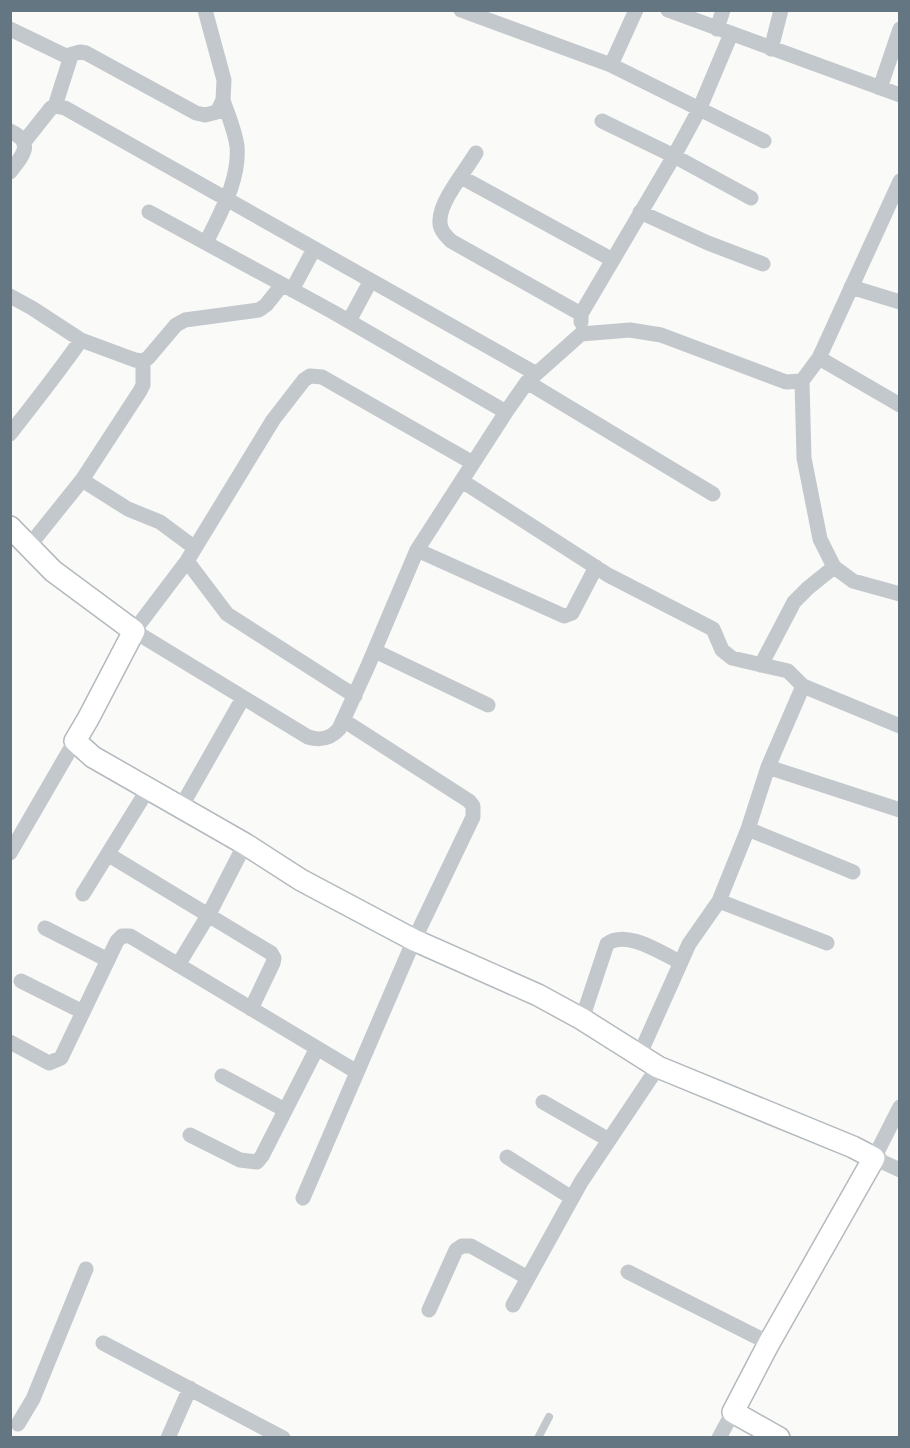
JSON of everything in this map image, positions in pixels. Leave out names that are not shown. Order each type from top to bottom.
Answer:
[{"type":"street","points":[[205,10],[224,80],[223,100],[237,144],[236,172],[227,198],[206,243]]},
{"type":"street","points":[[461,10],[611,65],[764,141]]},
{"type":"street","points":[[611,65],[636,10]]},
{"type":"street","points":[[668,10],[900,95]]},
{"type":"street","points":[[581,334],[580,314],[699,110],[724,32],[723,10]]},
{"type":"street","points":[[771,49],[781,10]]},
{"type":"street","points":[[10,29],[66,56],[80,52],[86,53],[196,113],[205,115],[217,112],[223,100]]},
{"type":"street","points":[[880,88],[900,29]]},
{"type":"street","points":[[24,142],[55,106],[72,56]]},
{"type":"street","points":[[55,106],[65,108],[227,198],[370,282],[531,378],[713,494]]},
{"type":"street","points":[[602,121],[674,156],[751,198]]},
{"type":"street","points":[[10,130],[21,136],[25,152],[10,172]]},
{"type":"street","points":[[476,153],[444,204],[440,220],[442,232],[451,241],[580,314]]},
{"type":"street","points":[[461,177],[611,260]]},
{"type":"street","points":[[900,181],[819,357],[802,381],[806,468],[820,539],[834,567],[853,581],[900,594]]},
{"type":"street","points":[[149,212],[350,321],[506,412]]},
{"type":"street","points":[[640,212],[708,243],[763,264]]},
{"type":"street","points":[[10,296],[81,340],[143,361],[176,325],[194,318],[259,309],[266,305],[287,288],[314,249]]},
{"type":"street","points":[[350,321],[370,282]]},
{"type":"street","points":[[851,287],[900,302]]},
{"type":"street","points":[[10,527],[53,571],[134,631],[308,737],[317,740],[333,736],[343,720],[375,651],[417,550],[473,462],[531,378],[581,334],[630,330],[661,335],[786,382],[802,381]]},
{"type":"street","points":[[10,434],[49,386],[81,340]]},
{"type":"street","points":[[819,357],[900,405]]},
{"type":"street","points":[[29,546],[82,480],[140,391],[143,385],[143,361]]},
{"type":"street","points":[[10,853],[88,719],[134,631],[191,555],[273,420],[304,380],[310,376],[322,377],[473,462]]},
{"type":"street","points":[[82,480],[128,509],[160,522],[191,555],[227,614],[355,696]]},
{"type":"street","points":[[462,481],[596,567],[713,629],[726,655],[788,671],[803,686],[900,726]]},
{"type":"street","points":[[417,550],[564,616],[572,613],[596,567]]},
{"type":"street","points":[[761,665],[794,602],[834,567]]},
{"type":"street","points":[[375,651],[488,705]]},
{"type":"street","points":[[639,1056],[689,944],[719,901],[748,829],[768,767],[803,686]]},
{"type":"street","points":[[181,807],[243,698]]},
{"type":"street","points":[[303,1198],[414,940],[474,817],[473,806],[469,801],[343,720]]},
{"type":"street","points":[[75,741],[93,757],[245,844],[302,880],[414,940],[538,995],[582,1019],[658,1067],[854,1147],[900,1170]]},
{"type":"street","points":[[768,767],[900,810]]},
{"type":"street","points":[[83,894],[148,789]]},
{"type":"street","points":[[748,829],[853,872]]},
{"type":"street","points":[[178,965],[209,914],[245,844]]},
{"type":"street","points":[[109,855],[271,952],[274,958],[273,963],[250,1008]]},
{"type":"street","points":[[719,901],[827,942]]},
{"type":"street","points":[[45,928],[108,960]]},
{"type":"street","points":[[10,1042],[50,1062],[61,1058],[117,941],[122,936],[130,936],[357,1072]]},
{"type":"street","points":[[582,1019],[607,944],[611,941],[618,938],[629,938],[680,962]]},
{"type":"street","points":[[21,981],[83,1012]]},
{"type":"street","points":[[190,1135],[240,1161],[257,1162],[317,1048]]},
{"type":"street","points":[[513,1305],[572,1198],[658,1067]]},
{"type":"street","points":[[222,1076],[285,1110]]},
{"type":"street","points":[[543,1102],[609,1140]]},
{"type":"street","points":[[719,1437],[900,1107]]},
{"type":"street","points":[[507,1157],[572,1198]]},
{"type":"street","points":[[429,1310],[456,1250],[462,1246],[471,1246],[528,1278]]},
{"type":"street","points":[[15,1426],[33,1399],[86,1269]]},
{"type":"street","points":[[628,1272],[769,1343]]},
{"type":"street","points":[[103,1343],[283,1437]]},
{"type":"street","points":[[168,1437],[190,1388]]},
{"type":"street","points":[[734,1412],[779,1437]]},
{"type":"lane","points":[[538,1437],[549,1417]]}]
